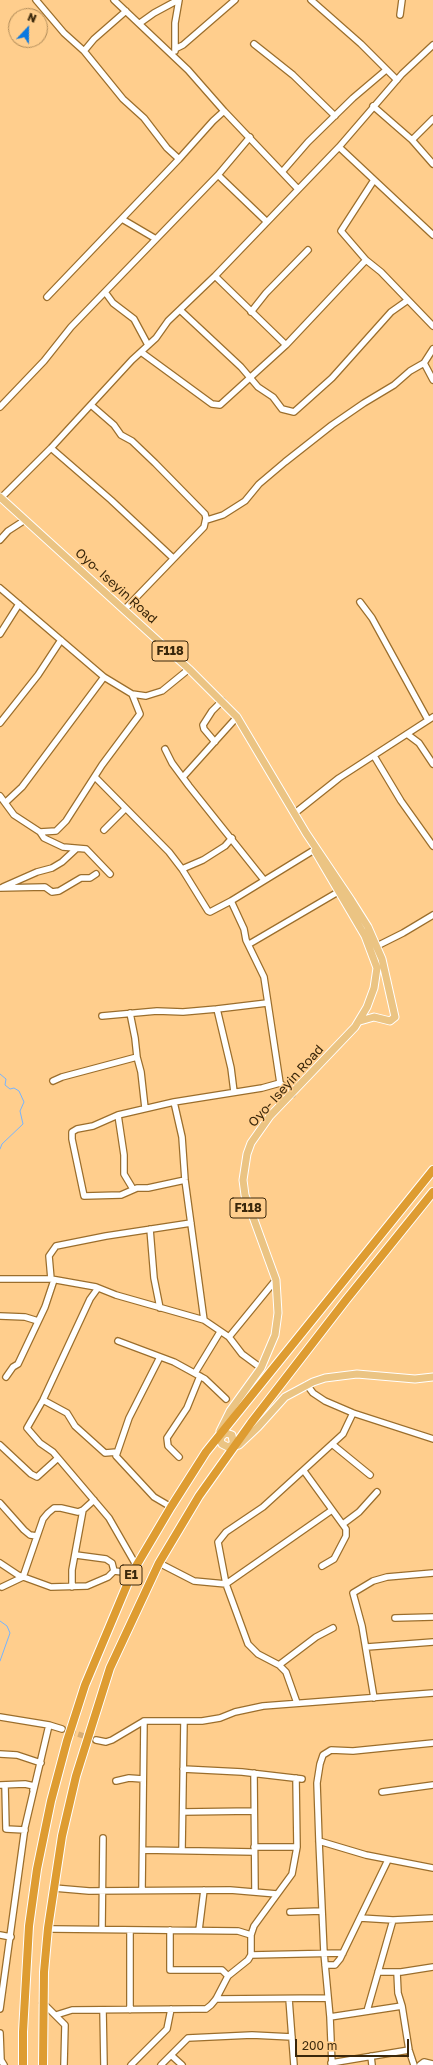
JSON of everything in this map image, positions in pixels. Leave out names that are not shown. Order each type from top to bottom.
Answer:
[{"type":"highway","name":"E1","points":[[43,2065],[42,2003],[48,1928],[62,1836],[76,1776],[93,1718],[110,1668],[159,1564],[230,1438],[433,1170]]},
{"type":"highway","name":"E1","points":[[23,2065],[23,2032],[29,1926],[37,1869],[51,1801],[67,1741],[85,1685],[132,1573],[171,1507],[346,1300],[433,1192]]},
{"type":"main road","name":"Oyo- Iseyin Road","points":[[0,498],[190,669],[237,717],[306,832],[351,900],[377,946],[387,975],[395,1017],[390,1021],[374,1017],[360,1021]]},
{"type":"main road","name":"Oyo- Iseyin Road","points":[[230,1438],[226,1419],[261,1368],[275,1335],[278,1313],[276,1280],[270,1261],[248,1207],[243,1180],[243,1168],[251,1143],[261,1128],[345,1039],[360,1021],[374,988],[377,968],[365,936],[314,850],[306,832]]},
{"type":"main road","points":[[230,1438],[285,1397],[307,1385],[325,1378],[344,1375],[415,1379],[433,1377]]},
{"type":"street","points":[[36,0],[64,33],[84,52],[123,99],[144,118],[167,148],[179,159]]},
{"type":"street","points":[[114,0],[188,70],[224,111],[298,188]]},
{"type":"street","points":[[140,23],[154,13],[179,0]]},
{"type":"street","points":[[174,57],[175,23],[179,0]]},
{"type":"street","points":[[175,49],[182,45],[235,0]]},
{"type":"street","points":[[311,0],[361,44],[397,80]]},
{"type":"street","points":[[400,15],[402,0]]},
{"type":"street","points":[[84,52],[94,39],[126,11]]},
{"type":"street","points":[[254,44],[293,75],[335,116]]},
{"type":"street","points":[[0,498],[51,448],[73,422],[91,405],[180,310],[215,276],[266,221],[339,147],[373,106],[433,45]]},
{"type":"street","points":[[282,172],[301,149],[353,98],[386,70]]},
{"type":"street","points":[[373,106],[412,140],[433,164]]},
{"type":"street","points":[[47,297],[224,111]]},
{"type":"street","points":[[412,140],[433,119]]},
{"type":"street","points":[[0,408],[44,361],[71,327],[218,175],[250,137]]},
{"type":"street","points":[[339,147],[433,235]]},
{"type":"street","points":[[218,175],[266,221]]},
{"type":"street","points":[[374,180],[341,231],[366,260],[381,272],[433,326]]},
{"type":"street","points":[[122,219],[156,240]]},
{"type":"street","points":[[251,312],[266,293],[308,250]]},
{"type":"street","points":[[141,352],[215,406],[220,405],[286,345],[366,260]]},
{"type":"street","points":[[215,276],[286,345]]},
{"type":"street","points":[[105,292],[112,303],[134,319],[148,344]]},
{"type":"street","points":[[180,310],[199,326],[265,393],[273,397],[282,409],[294,412],[332,378],[391,312],[408,300]]},
{"type":"street","points":[[206,520],[223,516],[246,501],[265,480],[332,425],[394,385],[410,371],[424,363],[433,349]]},
{"type":"street","points":[[424,363],[433,380]]},
{"type":"street","points":[[91,405],[114,425],[121,435],[132,441],[155,463],[205,514],[206,520],[204,527],[173,558],[160,574],[124,609]]},
{"type":"street","points":[[51,448],[111,500],[173,558]]},
{"type":"street","points":[[0,540],[8,531],[25,520]]},
{"type":"street","points":[[0,588],[104,677],[132,694],[146,696],[162,691],[190,669]]},
{"type":"street","points":[[360,602],[372,618],[428,720]]},
{"type":"street","points":[[0,634],[19,604]]},
{"type":"street","points":[[0,723],[38,675],[61,640]]},
{"type":"street","points":[[6,802],[22,787],[104,677]]},
{"type":"street","points":[[40,832],[56,831],[66,821],[140,714],[132,694]]},
{"type":"street","points":[[215,742],[204,729],[203,725],[212,710],[222,701]]},
{"type":"street","points":[[183,777],[237,717]]},
{"type":"street","points":[[295,813],[339,778],[433,717]]},
{"type":"street","points":[[407,734],[419,744],[433,764]]},
{"type":"street","points":[[165,749],[172,763],[264,880]]},
{"type":"street","points":[[374,756],[402,801],[433,846]]},
{"type":"street","points":[[95,777],[125,810],[168,852],[182,869],[210,912],[314,850]]},
{"type":"street","points":[[0,796],[6,802],[14,815],[40,832],[44,838],[63,847],[89,851],[110,874]]},
{"type":"street","points":[[104,830],[125,810]]},
{"type":"street","points":[[182,869],[203,860],[225,846],[232,838]]},
{"type":"street","points":[[0,888],[37,872],[52,868],[62,862],[76,849]]},
{"type":"street","points":[[0,888],[45,887],[52,892],[59,890],[81,878],[90,878],[96,874]]},
{"type":"street","points":[[251,942],[338,892]]},
{"type":"street","points":[[232,900],[244,929],[246,940],[264,977],[280,1083],[292,1094]]},
{"type":"street","points":[[377,946],[403,933],[433,915]]},
{"type":"street","points":[[102,1016],[130,1013],[217,1009],[267,1003]]},
{"type":"street","points":[[217,1009],[231,1068],[234,1092]]},
{"type":"street","points":[[130,1013],[141,1072],[145,1108]]},
{"type":"street","points":[[53,1081],[62,1077],[137,1057]]},
{"type":"street","points":[[185,1180],[148,1188],[133,1189],[122,1195],[87,1197],[82,1194],[72,1140],[72,1132],[93,1126],[118,1115],[145,1108],[262,1088],[280,1083]]},
{"type":"street","points":[[174,1102],[182,1137],[185,1180],[204,1320]]},
{"type":"street","points":[[118,1115],[124,1155],[124,1174],[133,1189]]},
{"type":"street","points":[[6,1377],[13,1367],[18,1364],[45,1307],[52,1280],[49,1256],[56,1246],[106,1236],[191,1223]]},
{"type":"street","points":[[150,1229],[154,1278],[160,1308]]},
{"type":"street","points":[[0,1278],[52,1280],[98,1288],[160,1308],[204,1320],[229,1337],[242,1354],[261,1368]]},
{"type":"street","points":[[229,1337],[274,1282]]},
{"type":"street","points":[[98,1288],[90,1299],[43,1400],[26,1428],[40,1443],[53,1452],[94,1500],[115,1528],[136,1565]]},
{"type":"street","points":[[0,1316],[25,1317],[38,1321]]},
{"type":"street","points":[[179,1457],[168,1446],[167,1438],[187,1408],[197,1374],[220,1332]]},
{"type":"street","points":[[118,1341],[174,1362],[197,1374],[226,1399]]},
{"type":"street","points":[[160,1357],[129,1418],[116,1456],[154,1497],[171,1507]]},
{"type":"street","points":[[307,1385],[313,1393],[325,1401],[353,1413],[433,1439]]},
{"type":"street","points":[[43,1400],[67,1413],[75,1426],[105,1453],[117,1452]]},
{"type":"street","points":[[297,1703],[288,1676],[279,1665],[258,1654],[248,1644],[226,1584],[219,1555],[219,1539],[262,1507],[304,1471],[343,1434],[353,1413]]},
{"type":"street","points":[[332,1444],[370,1475]]},
{"type":"street","points":[[0,1445],[31,1474],[37,1477],[58,1458]]},
{"type":"street","points":[[304,1471],[346,1529],[346,1536],[334,1559],[322,1566]]},
{"type":"street","points":[[343,1524],[359,1512],[377,1492]]},
{"type":"street","points":[[2,1587],[23,1577],[43,1519],[54,1508],[78,1512],[83,1510],[94,1500]]},
{"type":"street","points":[[0,1503],[30,1535],[37,1536]]},
{"type":"street","points":[[72,1587],[72,1570],[76,1555],[83,1510]]},
{"type":"street","points":[[159,1564],[194,1581],[226,1584],[332,1510]]},
{"type":"street","points":[[76,1555],[106,1559],[112,1563],[114,1571]]},
{"type":"street","points":[[0,1562],[23,1577],[51,1587],[87,1586],[108,1577],[114,1571]]},
{"type":"street","points":[[114,1571],[132,1573]]},
{"type":"street","points":[[374,1698],[366,1647],[353,1593],[373,1582],[387,1577],[433,1573]]},
{"type":"street","points":[[395,1618],[433,1617]]},
{"type":"street","points":[[279,1665],[316,1637],[333,1628]]},
{"type":"street","points":[[366,1647],[433,1642]]},
{"type":"street","points":[[96,1740],[106,1742],[112,1740],[144,1721],[202,1721],[220,1718],[263,1706],[297,1703],[433,1693],[433,1697]]},
{"type":"street","points":[[0,1717],[49,1725],[62,1729]]},
{"type":"street","points":[[142,1890],[144,1721]]},
{"type":"street","points":[[182,1850],[184,1721]]},
{"type":"street","points":[[0,2009],[6,1956],[11,1937],[17,1877],[25,1830],[49,1725]]},
{"type":"street","points":[[409,2050],[332,2064],[330,2016],[324,1953],[317,1783],[320,1764],[326,1751],[353,1751],[433,1743]]},
{"type":"street","points":[[0,1754],[17,1755],[40,1763]]},
{"type":"street","points":[[56,2015],[72,2010],[206,2008],[216,1999],[228,1976],[248,1960],[251,1955],[250,1935],[254,1926],[292,1874],[297,1847],[299,1779],[254,1773],[183,1769]]},
{"type":"street","points":[[254,1773],[255,1891]]},
{"type":"street","points":[[116,1781],[129,1778],[143,1779]]},
{"type":"street","points":[[25,1830],[6,1828],[3,1785],[25,1784],[34,1786],[33,1793]]},
{"type":"street","points":[[382,1792],[433,1785]]},
{"type":"street","points":[[182,1812],[254,1811]]},
{"type":"street","points":[[102,1929],[103,1838]]},
{"type":"street","points":[[319,1841],[388,1860],[433,1868]]},
{"type":"street","points":[[143,1850],[254,1850],[297,1847]]},
{"type":"street","points":[[325,1965],[335,1965],[343,1953],[388,1860]]},
{"type":"street","points":[[54,1888],[102,1891],[255,1891],[278,1894]]},
{"type":"street","points":[[199,1930],[204,1890]]},
{"type":"street","points":[[290,1912],[322,1911]]},
{"type":"street","points":[[360,1918],[393,1920],[433,1918]]},
{"type":"street","points":[[367,2011],[393,1920]]},
{"type":"street","points":[[53,1929],[238,1931],[250,1935]]},
{"type":"street","points":[[170,1930],[170,1970],[222,1970],[228,1976]]},
{"type":"street","points":[[130,1931],[130,2010]]},
{"type":"street","points":[[0,1935],[11,1937]]},
{"type":"street","points":[[251,1955],[343,1953]]},
{"type":"street","points":[[378,1972],[396,1972],[433,1967]]},
{"type":"street","points":[[396,1972],[398,1993],[402,2006],[409,2050],[414,2065]]},
{"type":"street","points":[[216,1999],[328,1998]]},
{"type":"street","points":[[289,1999],[294,2065]]},
{"type":"street","points":[[42,2003],[65,2024],[64,2065]]},
{"type":"street","points":[[330,2016],[402,2006]]},
{"type":"street","points":[[131,2065],[167,2029],[171,2009]]},
{"type":"street","points":[[103,2010],[104,2065]]},
{"type":"street","points":[[0,2033],[2,2061]]},
{"type":"street","points":[[161,2065],[188,2038],[272,2035],[292,2037]]},
{"type":"street","points":[[171,2055],[182,2065]]},
{"type":"street","points":[[370,2056],[372,2065]]},
{"type":"street","points":[[420,2065],[424,2062],[433,2064]]},
{"type":"waterway","points":[[0,1074],[6,1079],[5,1085],[10,1089],[14,1088],[19,1091],[24,1102],[20,1111],[23,1124],[2,1144],[0,1149]]},
{"type":"waterway","points":[[0,1621],[7,1626],[10,1633],[0,1661]]},
{"type":"tunnel","points":[[62,1729],[96,1740]]}]
